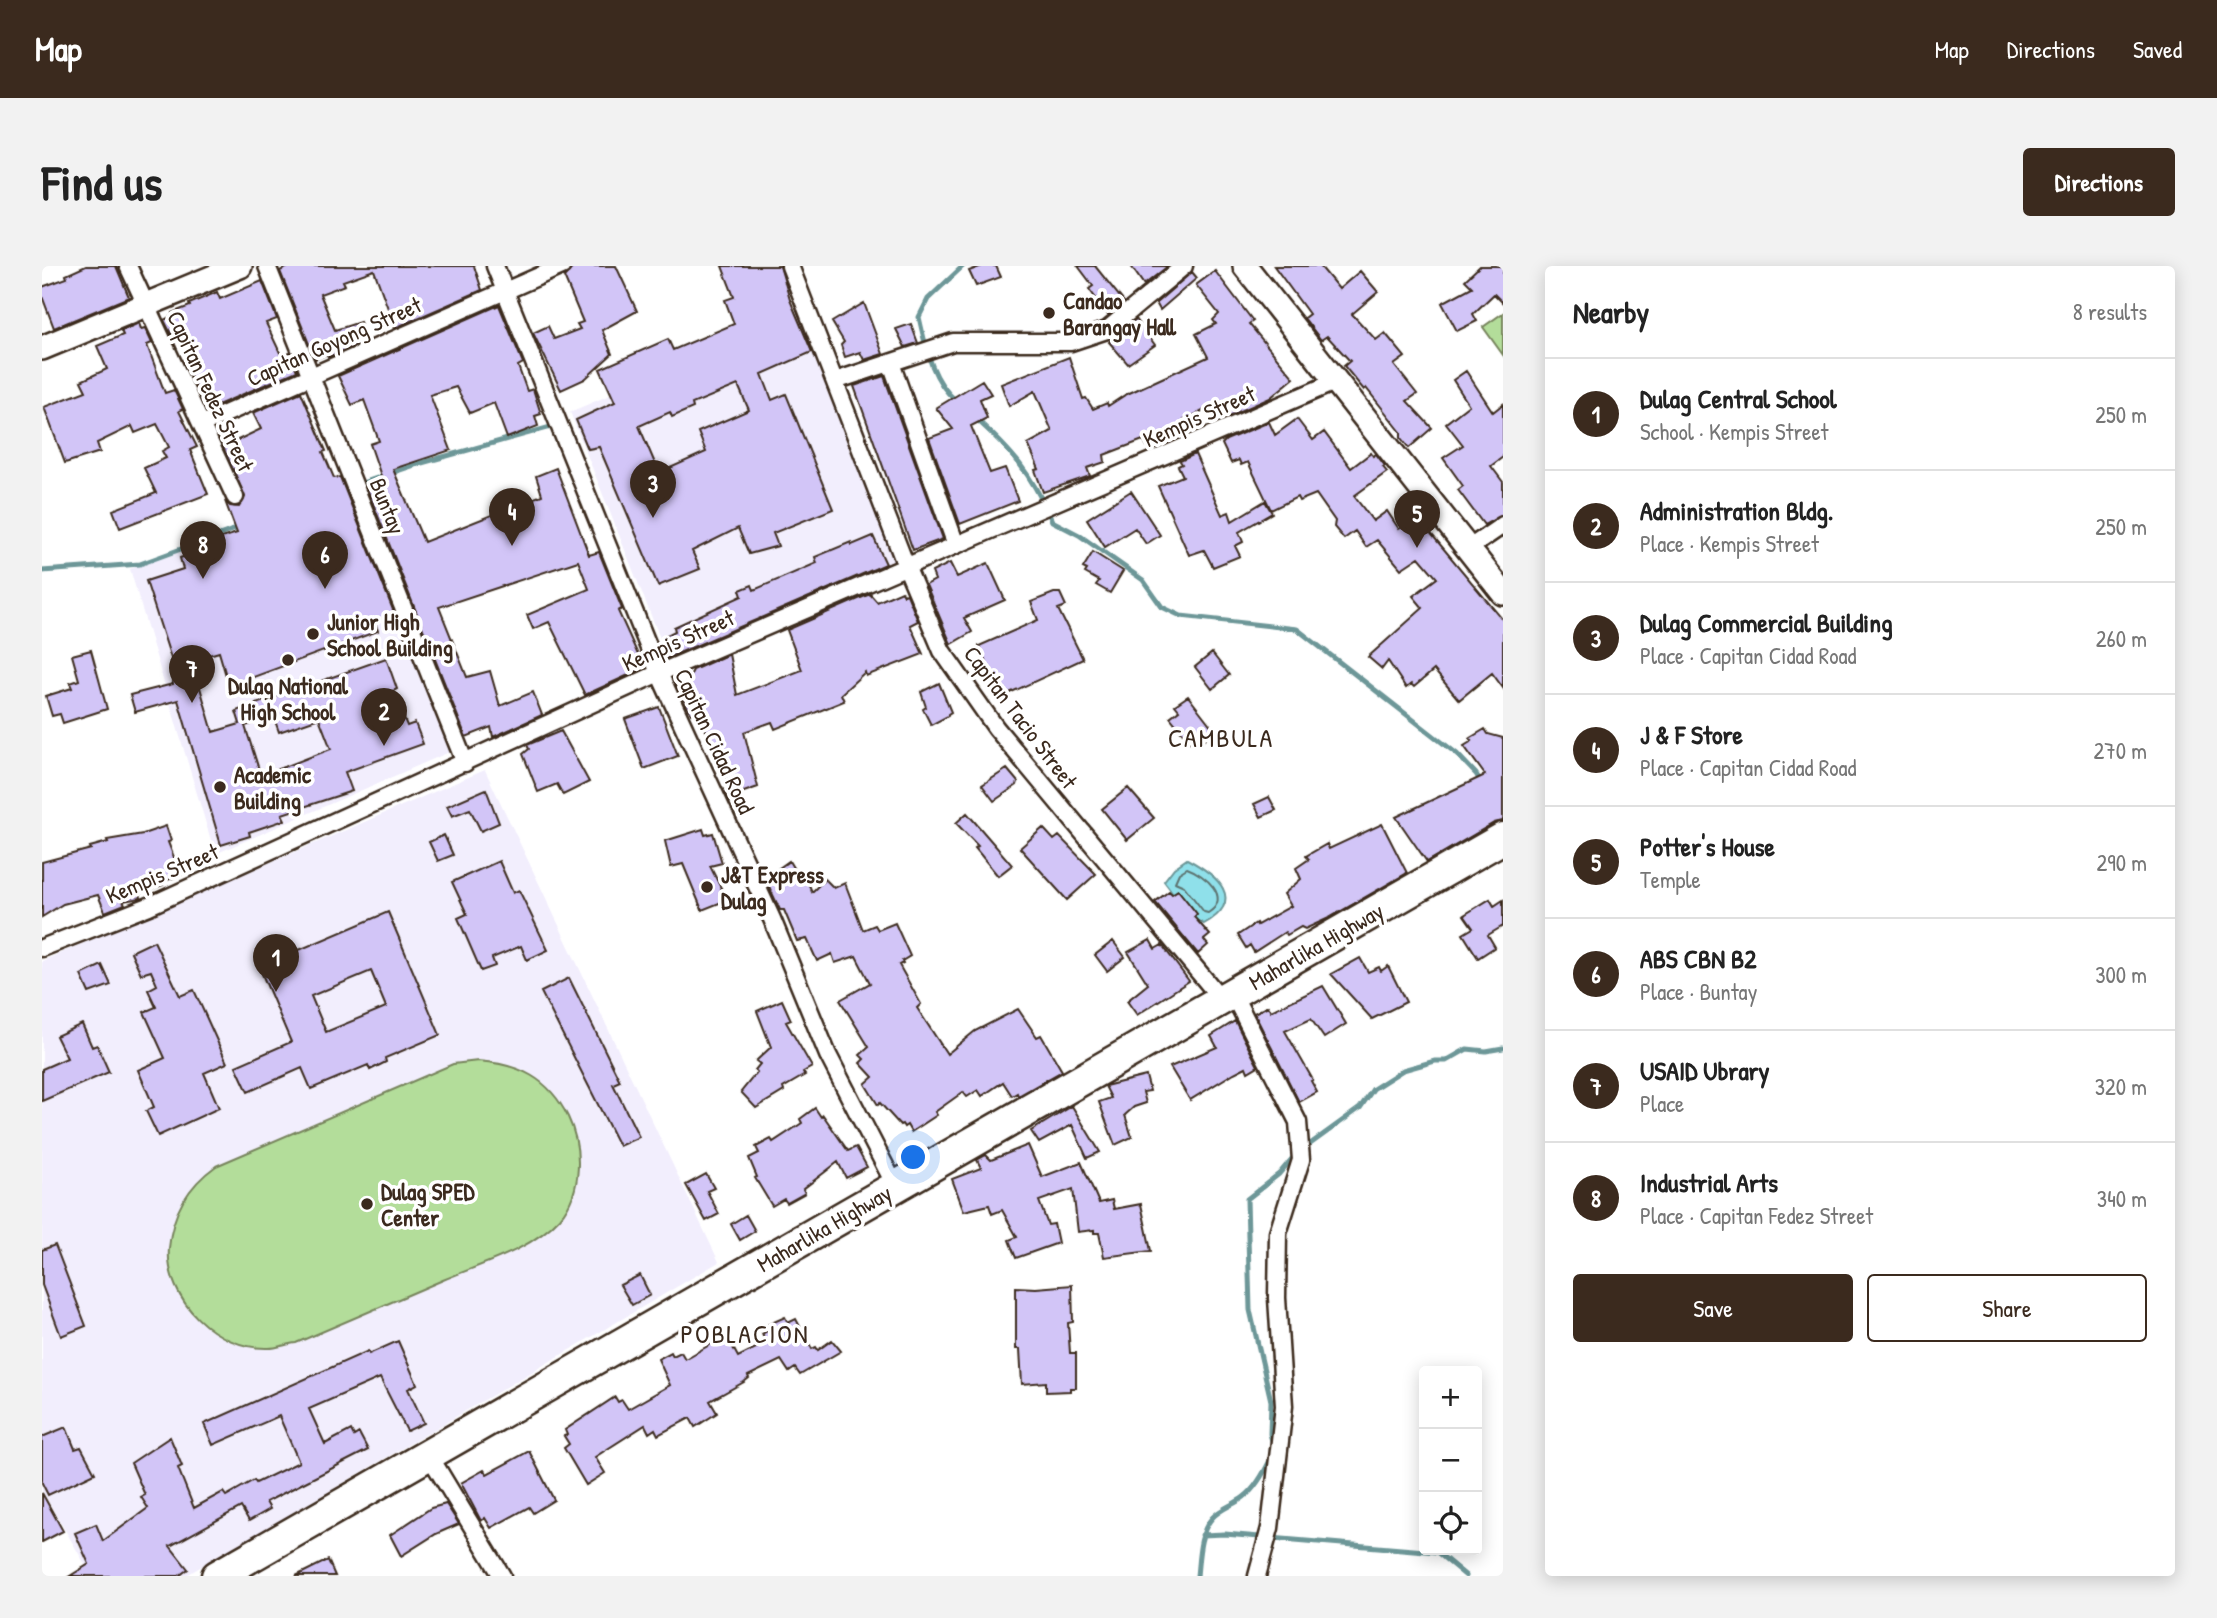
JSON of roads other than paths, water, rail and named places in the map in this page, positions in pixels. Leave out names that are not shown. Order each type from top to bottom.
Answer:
[{"type":"highway","name":"Maharlika Highway","points":[[217,1576],[1503,838]]},
{"type":"street","name":"Capitan Fedez Street","points":[[128,266],[235,497]]},
{"type":"street","points":[[42,348],[240,266]]},
{"type":"street","name":"Buntay","points":[[267,266],[465,763]]},
{"type":"street","name":"Capitan Cidad Road","points":[[495,266],[659,673],[772,919],[828,1055],[895,1188]]},
{"type":"street","name":"Capitan Goyong Street","points":[[202,424],[562,266]]},
{"type":"street","name":"Capitan Tacio Street","points":[[790,266],[906,566],[942,651],[996,728],[1227,997],[1298,1122],[1301,1160],[1278,1233],[1276,1298],[1284,1406],[1270,1528],[1256,1576]]},
{"type":"street","points":[[835,381],[953,342],[1071,342],[1107,330],[1184,266]]},
{"type":"street","points":[[1245,266],[1503,593]]},
{"type":"street","points":[[891,363],[956,545]]},
{"type":"street","name":"Kempis Street","points":[[42,948],[149,906],[659,673],[1337,381]]},
{"type":"street","points":[[1468,549],[1503,525]]},
{"type":"street","points":[[429,1455],[502,1576]]},
{"type":"water","points":[[1187,859],[1217,880],[1223,888],[1224,906],[1204,924],[1196,920],[1188,922],[1197,914],[1178,890],[1173,893],[1164,881],[1174,868]]},
{"type":"waterway","points":[[956,401],[935,373],[919,317],[928,299],[963,266]]},
{"type":"waterway","points":[[974,417],[1020,464],[1052,521],[1079,535],[1143,580],[1162,607],[1181,616],[1297,629],[1457,754],[1481,782]]},
{"type":"waterway","points":[[362,483],[418,464],[551,427]]},
{"type":"waterway","points":[[42,571],[140,564],[241,527]]},
{"type":"waterway","points":[[1274,1447],[1270,1434],[1271,1401],[1250,1310],[1247,1199],[1279,1174],[1295,1155],[1360,1108],[1373,1089],[1403,1070],[1435,1061],[1446,1061],[1467,1049],[1486,1051],[1503,1048]]},
{"type":"waterway","points":[[1197,1576],[1200,1546],[1208,1524],[1219,1512],[1248,1493],[1272,1456]]},
{"type":"waterway","points":[[1202,1535],[1225,1534],[1437,1552],[1466,1576]]},
{"type":"place","name":"Candao Barangay Hall","points":[[1049,313]]},
{"type":"place","name":"Dulag Commercial Building","points":[[653,518]]},
{"type":"place","name":"J & F Store","points":[[512,546]]},
{"type":"place","name":"Potter's House","points":[[1417,548]]},
{"type":"place","name":"Industrial Arts","points":[[203,579]]},
{"type":"place","name":"ABS CBN B2","points":[[325,589]]},
{"type":"place","name":"Junior High School Building","points":[[313,634]]},
{"type":"place","name":"Dulag National High School","points":[[288,660]]},
{"type":"place","name":"USAID Ubrary","points":[[192,703]]},
{"type":"place","name":"Administration Bldg.","points":[[384,746]]},
{"type":"place","name":"Academic Building","points":[[220,787]]},
{"type":"place","name":"J&T Express Dulag","points":[[707,887]]},
{"type":"place","name":"Dulag Central School","points":[[276,992]]},
{"type":"place","name":"Dulag SPED Center","points":[[367,1204]]},
{"type":"district","name":"CAMBULA","points":[[1221,737]]},
{"type":"district","name":"POBLACION","points":[[745,1333]]}]
